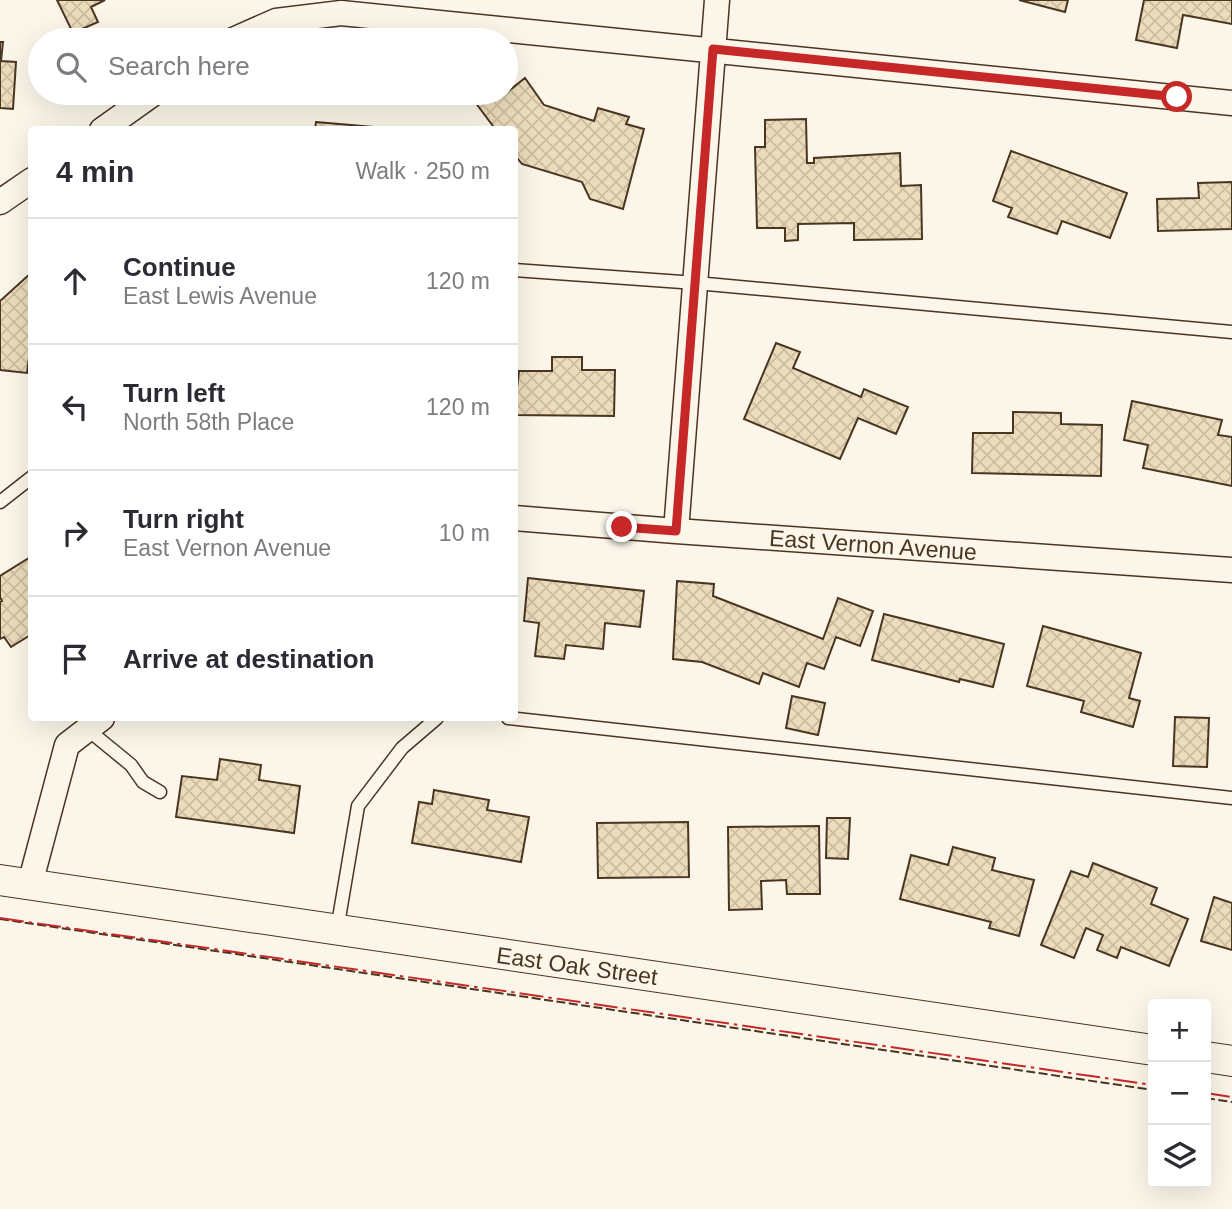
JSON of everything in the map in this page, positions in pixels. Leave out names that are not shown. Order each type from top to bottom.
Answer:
[{"type":"street","points":[[676,531],[717,0]]},
{"type":"street","points":[[260,28],[276,21],[341,13],[496,28]]},
{"type":"street","points":[[518,30],[1232,103]]},
{"type":"street","points":[[108,126],[136,105]]},
{"type":"street","points":[[0,202],[28,183]]},
{"type":"street","name":"East Vernon Avenue","points":[[518,518],[1232,570]]},
{"type":"street","points":[[30,884],[67,745],[94,723]]},
{"type":"street","name":"East Oak Street","points":[[0,880],[1148,1049]]},
{"type":"street","points":[[1211,1058],[1232,1061]]},
{"type":"lane","points":[[518,270],[1232,332]]},
{"type":"lane","points":[[0,502],[28,480]]},
{"type":"lane","points":[[518,719],[1232,798]]},
{"type":"lane","points":[[337,930],[358,806],[402,748],[434,721]]},
{"type":"lane","points":[[94,723],[143,782],[160,792]]},
{"type":"building","points":[[57,0],[105,0],[91,7],[98,22],[84,28],[71,28]]},
{"type":"building","points":[[1019,0],[1068,0],[1065,12]]},
{"type":"building","points":[[1144,0],[1232,0],[1232,24],[1183,15],[1177,48],[1136,40]]},
{"type":"building","points":[[0,42],[3,42],[1,61],[16,62],[13,109],[0,108]]},
{"type":"building","points":[[525,78],[544,105],[594,121],[598,108],[629,117],[626,124],[644,129],[623,209],[590,199],[582,182],[522,164],[518,159],[518,126],[493,126],[477,105],[518,105],[518,84]]},
{"type":"building","points":[[806,119],[807,163],[814,163],[814,158],[900,153],[901,186],[921,185],[922,239],[854,240],[854,223],[798,224],[798,240],[785,241],[785,228],[757,228],[755,147],[765,147],[765,120]]},
{"type":"building","points":[[316,122],[362,126],[316,126]]},
{"type":"building","points":[[1011,151],[1127,193],[1110,238],[1062,221],[1057,234],[1008,217],[1012,208],[993,201]]},
{"type":"building","points":[[1232,182],[1232,229],[1158,231],[1157,199],[1199,198],[1198,183]]},
{"type":"building","points":[[28,276],[27,373],[0,370],[0,301]]},
{"type":"building","points":[[776,343],[800,352],[793,368],[861,397],[864,389],[908,407],[896,434],[858,418],[840,459],[744,419]]},
{"type":"building","points":[[552,357],[582,357],[582,370],[615,370],[614,416],[518,415],[519,371],[552,371]]},
{"type":"building","points":[[1132,401],[1222,420],[1218,435],[1232,437],[1232,486],[1143,468],[1148,445],[1124,440]]},
{"type":"building","points":[[1013,412],[1061,413],[1061,424],[1102,425],[1101,476],[972,473],[973,433],[1013,433]]},
{"type":"building","points":[[28,558],[28,636],[11,647],[4,637],[0,639],[0,576]]},
{"type":"building","points":[[528,578],[644,591],[640,627],[605,623],[603,649],[566,645],[564,659],[535,656],[539,623],[524,621]]},
{"type":"building","points":[[677,581],[714,584],[713,596],[823,639],[838,598],[873,611],[860,646],[836,637],[824,669],[807,663],[799,687],[763,673],[759,684],[702,662],[673,659]]},
{"type":"building","points":[[884,614],[1004,644],[993,687],[960,679],[959,682],[872,660]]},
{"type":"building","points":[[1043,626],[1141,653],[1129,698],[1140,701],[1133,727],[1081,712],[1084,701],[1027,686]]},
{"type":"building","points":[[792,696],[825,703],[818,735],[786,728]]},
{"type":"building","points":[[1175,717],[1209,718],[1207,767],[1173,766]]},
{"type":"building","points":[[220,759],[261,765],[259,780],[300,786],[294,833],[176,817],[182,776],[217,780]]},
{"type":"building","points":[[434,790],[489,800],[487,810],[529,817],[521,862],[412,843],[419,802],[432,804]]},
{"type":"building","points":[[827,818],[850,818],[848,859],[826,858]]},
{"type":"building","points":[[688,822],[689,877],[598,878],[597,823]]},
{"type":"building","points":[[819,826],[820,894],[787,894],[786,880],[761,881],[762,909],[729,910],[728,827]]},
{"type":"building","points":[[953,847],[995,858],[992,870],[1034,880],[1019,936],[989,928],[991,922],[900,899],[911,855],[948,865]]},
{"type":"building","points":[[1093,863],[1157,888],[1151,904],[1188,919],[1169,966],[1121,947],[1117,958],[1097,950],[1103,935],[1086,928],[1074,958],[1041,945],[1071,871],[1088,877]]},
{"type":"building","points":[[1214,897],[1232,903],[1232,950],[1201,941]]},
{"type":"fence","points":[[0,919],[1148,1089]]},
{"type":"fence","points":[[1211,1099],[1232,1102]]},
{"type":"power","points":[[0,918],[1148,1084]]},
{"type":"power","points":[[1211,1094],[1232,1097]]},
{"type":"route","points":[[622,527],[676,531],[713,49],[1177,97]]}]
